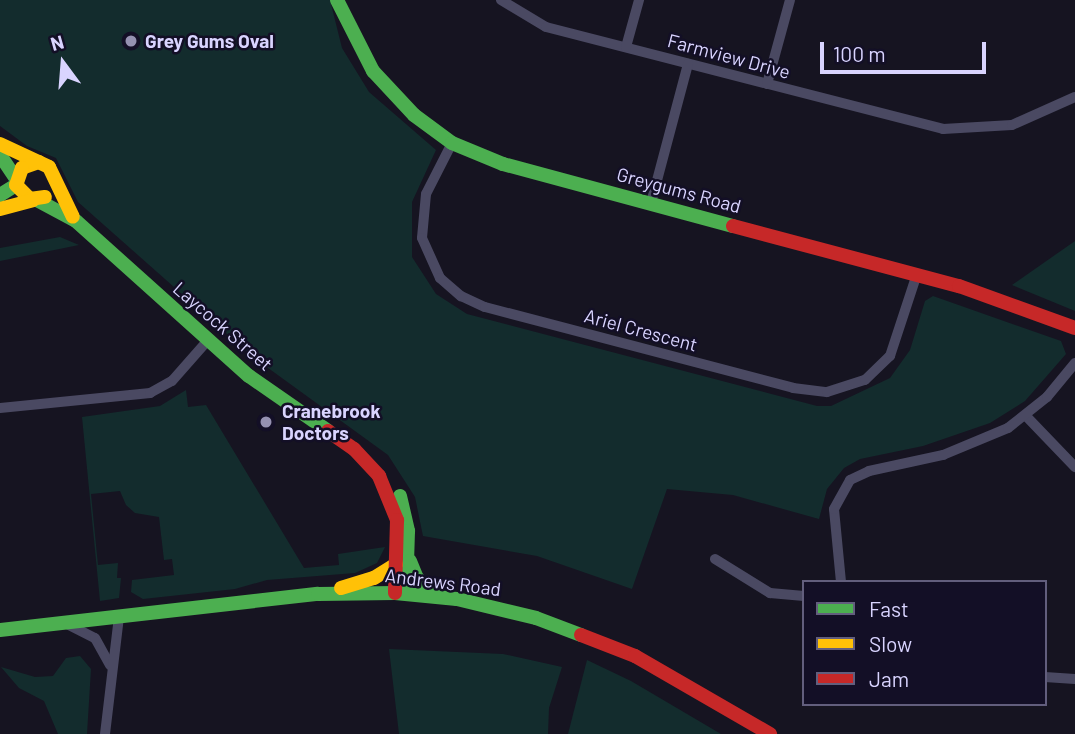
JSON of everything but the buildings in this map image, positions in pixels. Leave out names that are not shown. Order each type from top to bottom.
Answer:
[{"type":"street","name":"Greygums Road","points":[[337,0],[356,45],[384,86],[452,143],[503,164],[917,274],[1075,328]]},
{"type":"street","name":"Farmview Drive","points":[[501,0],[538,24],[957,130],[1012,125],[1075,97]]},
{"type":"street","points":[[626,47],[639,0]]},
{"type":"street","points":[[767,84],[790,0]]},
{"type":"street","points":[[651,203],[688,64]]},
{"type":"street","name":"Ariel Crescent","points":[[452,143],[426,194],[422,238],[440,278],[461,296],[485,307],[793,388],[827,392],[865,380],[890,356],[902,333],[917,274]]},
{"type":"street","points":[[0,144],[40,162],[54,176],[50,193],[0,209]]},
{"type":"street","points":[[0,155],[23,196],[35,200]]},
{"type":"street","points":[[0,195],[16,182],[24,165],[40,162]]},
{"type":"street","name":"Laycock Street","points":[[54,176],[76,221]]},
{"type":"street","name":"Laycock Street","points":[[35,200],[76,221],[279,400],[371,459],[394,485],[407,518],[408,553],[400,593]]},
{"type":"street","points":[[0,408],[150,393],[172,381],[208,340]]},
{"type":"street","points":[[842,580],[834,509],[850,480],[869,471],[960,449],[1026,416],[1058,387],[1075,363]]},
{"type":"street","points":[[1026,416],[1075,467]]},
{"type":"street","name":"Laycock Street","points":[[354,449],[379,476],[390,497],[397,520],[396,564],[400,593]]},
{"type":"street","points":[[408,553],[417,578],[440,597]]},
{"type":"street","points":[[715,559],[770,593],[802,596]]},
{"type":"street","points":[[318,594],[374,578],[396,564]]},
{"type":"street","name":"Andrews Road","points":[[0,630],[318,594],[400,593],[440,597],[508,609],[581,633],[668,673],[770,734]]},
{"type":"street","points":[[105,734],[110,665],[116,655],[119,617]]},
{"type":"street","points":[[65,623],[95,638],[110,665]]},
{"type":"street","points":[[1047,677],[1075,679]]},
{"type":"green space","points":[[0,0],[330,0],[342,48],[369,92],[436,150],[412,202],[412,257],[436,294],[467,314],[817,406],[831,406],[890,378],[910,350],[925,301],[933,296],[1061,341],[1066,354],[1025,401],[990,423],[923,446],[860,459],[844,468],[827,489],[819,519],[733,495],[667,489],[632,589],[537,556],[423,536],[415,497],[388,455],[253,357],[78,202],[56,158],[27,146],[0,126]]},
{"type":"green space","points":[[60,237],[79,245],[0,261],[0,248]]},
{"type":"green space","points":[[1075,241],[1075,311],[1012,285]]},
{"type":"green space","points":[[186,390],[188,407],[206,405],[304,568],[339,565],[338,554],[385,547],[377,563],[355,573],[267,580],[235,589],[143,599],[131,592],[132,580],[174,575],[172,559],[164,560],[159,517],[135,513],[126,505],[120,491],[91,494],[98,565],[118,563],[117,578],[121,578],[119,598],[100,601],[82,417],[160,406]]},
{"type":"green space","points":[[389,649],[503,654],[562,667],[549,708],[548,734],[399,734]]},
{"type":"green space","points":[[80,656],[91,669],[87,734],[58,734],[44,701],[19,688],[1,667],[35,677],[53,676],[66,658]]},
{"type":"green space","points":[[587,660],[631,681],[721,734],[568,734]]},
{"type":"traffic: fast","points":[[337,0],[373,71],[414,115],[452,143],[503,164],[733,226]]},
{"type":"traffic: fast","points":[[0,155],[16,179]]},
{"type":"traffic: fast","points":[[0,195],[16,185]]},
{"type":"traffic: fast","points":[[37,200],[76,221],[249,376],[328,431]]},
{"type":"traffic: fast","points":[[400,496],[408,531],[406,593]]},
{"type":"traffic: fast","points":[[410,561],[417,578],[438,596]]},
{"type":"traffic: fast","points":[[0,630],[318,594],[395,593],[457,599],[536,618],[581,635]]},
{"type":"traffic: slow","points":[[0,144],[49,167],[73,217]]},
{"type":"traffic: slow","points":[[39,162],[22,168],[16,185],[30,199],[45,197]]},
{"type":"traffic: slow","points":[[0,209],[33,200]]},
{"type":"traffic: slow","points":[[341,588],[374,578],[396,564]]},
{"type":"traffic: jam","points":[[733,226],[959,286],[1075,328]]},
{"type":"traffic: jam","points":[[328,431],[354,449],[379,476],[397,520],[395,593]]},
{"type":"traffic: jam","points":[[581,635],[635,656],[770,734]]},
{"type":"place","name":"Grey Gums Oval","points":[[131,41]]},
{"type":"place","name":"Cranebrook Doctors","points":[[266,422]]}]
